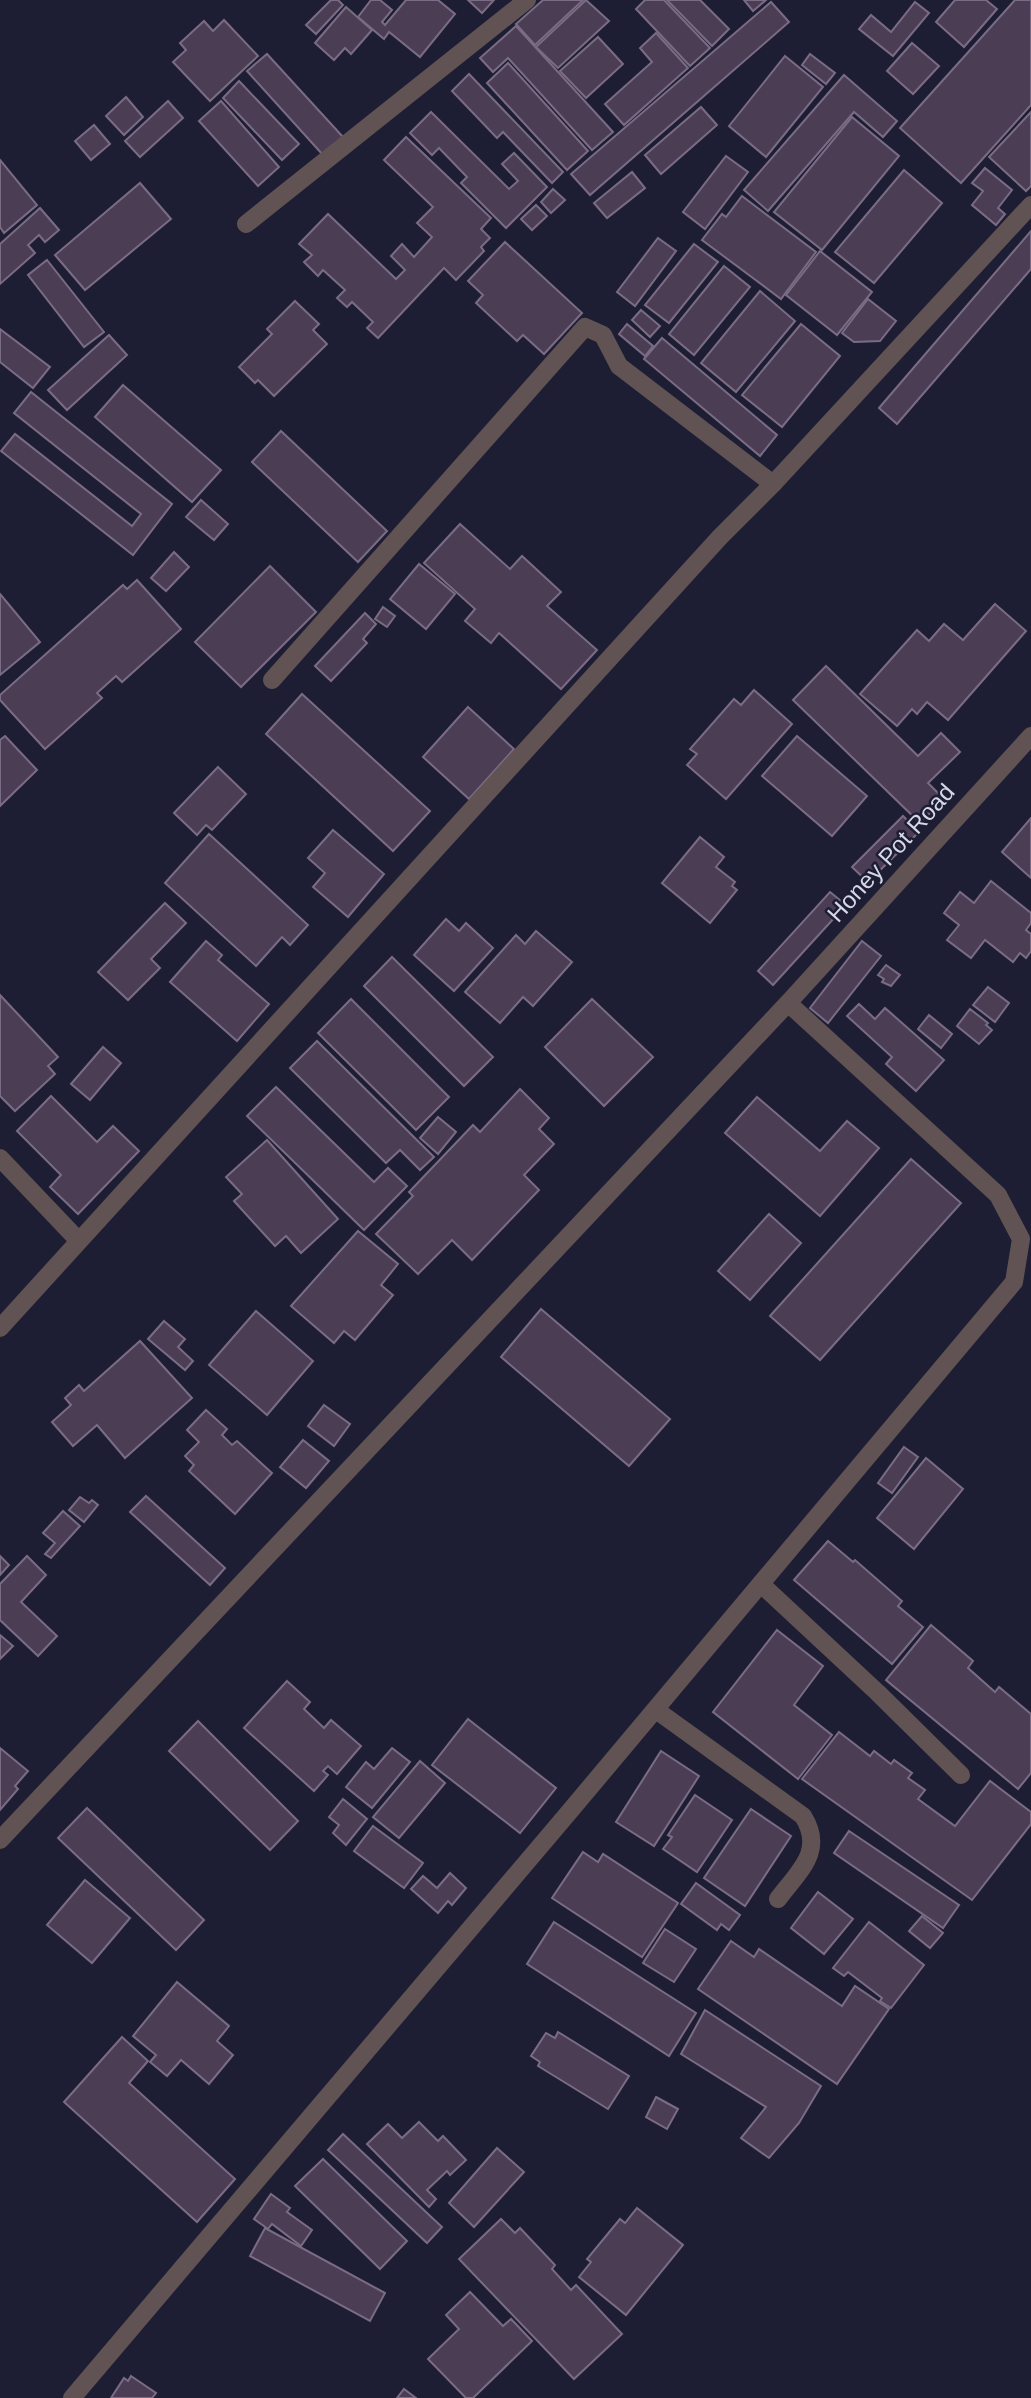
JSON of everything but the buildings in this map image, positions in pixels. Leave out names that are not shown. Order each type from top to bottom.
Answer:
[{"type":"street","points":[[246,224],[527,0]]},
{"type":"street","points":[[0,1328],[720,537],[773,484],[1031,205]]},
{"type":"street","points":[[272,680],[585,327],[603,335],[619,366],[773,484]]},
{"type":"street","name":"Honey Pot Road","points":[[0,1840],[788,1003],[1031,736]]},
{"type":"street","points":[[72,2398],[656,1710],[1014,1282],[1021,1240],[998,1195],[788,1003]]},
{"type":"street","points":[[0,1158],[79,1240]]},
{"type":"street","points":[[761,1584],[961,1775]]},
{"type":"street","points":[[656,1710],[803,1816],[813,1841],[806,1861],[778,1899]]}]
